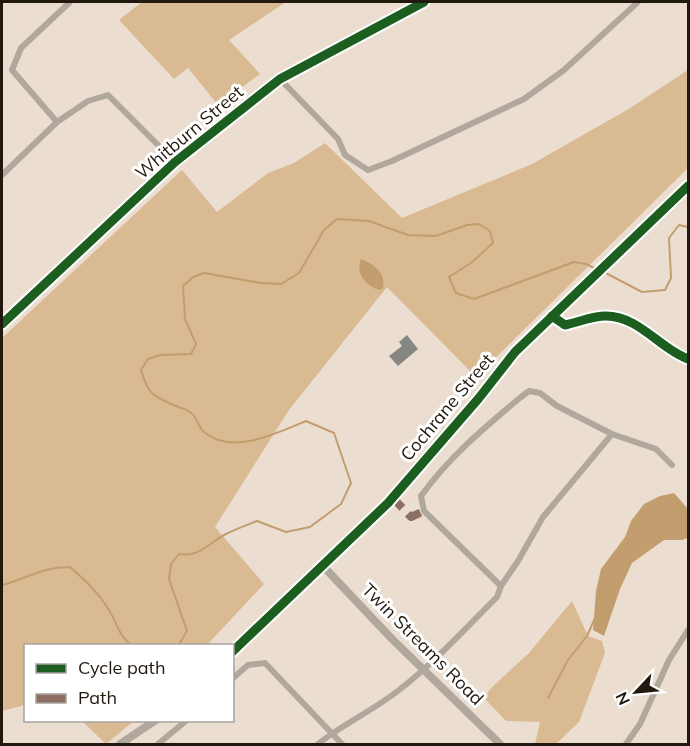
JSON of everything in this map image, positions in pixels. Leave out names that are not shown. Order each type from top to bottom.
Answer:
[{"type":"street","points":[[57,122],[12,70],[21,48],[70,2]]},
{"type":"street","name":"Whitburn Street","points":[[2,324],[175,162],[280,79],[424,2]]},
{"type":"street","points":[[280,79],[338,139],[345,155],[368,170],[524,99],[564,70],[638,2]]},
{"type":"street","points":[[2,175],[57,122],[88,100],[108,95],[175,162]]},
{"type":"street","name":"Cochrane Street","points":[[234,650],[388,502],[479,398],[515,352],[688,186]]},
{"type":"street","points":[[501,586],[424,510],[421,496],[438,472],[491,422],[530,391],[540,393],[557,406],[612,434],[656,449],[672,465]]},
{"type":"street","points":[[318,744],[397,692],[424,670],[497,597],[501,586],[543,517],[612,434]]},
{"type":"street","name":"Twin Streams Road","points":[[323,566],[392,639],[500,744]]},
{"type":"street","points":[[626,744],[640,724],[669,660],[688,630]]},
{"type":"street","points":[[234,677],[248,665],[265,663],[330,734],[342,744]]},
{"type":"street","points":[[120,744],[153,722]]},
{"type":"street","points":[[158,744],[185,722]]},
{"type":"shaded area","points":[[142,2],[286,2],[229,40],[260,74],[218,105],[188,68],[174,79],[119,20]]},
{"type":"shaded area","points":[[688,70],[688,168],[476,377],[387,287],[289,410],[215,527],[264,584],[208,644],[24,644],[24,705],[2,711],[2,338],[182,170],[217,212],[268,173],[294,163],[325,143],[402,218],[532,164],[627,110]]},
{"type":"shaded area","points":[[361,259],[378,270],[383,278],[383,288],[380,290],[366,283],[359,269]]},
{"type":"shaded area","points":[[674,493],[688,509],[688,538],[664,540],[632,563],[620,589],[604,636],[593,630],[596,591],[601,569],[625,537],[631,521],[644,504],[660,496]]},
{"type":"shaded area","points":[[572,601],[588,636],[602,641],[605,653],[579,722],[556,744],[535,744],[540,722],[506,721],[484,698],[492,687],[529,653]]},
{"type":"shaded area","points":[[83,722],[133,722],[106,744]]},
{"type":"building","points":[[407,335],[418,349],[398,366],[389,356],[402,346],[399,342]]},
{"type":"waterway","points":[[179,644],[187,631],[169,579],[171,564],[179,554],[198,552],[226,534],[257,521],[286,532],[310,527],[341,504],[351,483],[334,433],[306,421],[255,440],[228,442],[215,439],[204,432],[190,412],[158,398],[150,391],[141,370],[148,359],[160,355],[191,354],[196,344],[185,319],[183,286],[193,277],[204,273],[261,283],[281,284],[299,273],[324,230],[337,219],[369,221],[408,235],[436,236],[467,225],[479,224],[490,231],[493,243],[471,263],[449,277],[456,293],[474,299],[574,262],[596,269]]},
{"type":"waterway","points":[[602,271],[642,292],[665,290],[671,278],[669,238],[679,225],[688,227]]},
{"type":"waterway","points":[[2,585],[42,571],[70,567],[100,598],[120,633],[130,644]]},
{"type":"waterway","points":[[548,698],[568,660],[587,636],[595,618]]},
{"type":"marked path","points":[[392,497],[411,517],[424,511]]},
{"type":"cycle path","points":[[2,324],[175,162],[280,79],[424,2]]},
{"type":"cycle path","points":[[234,650],[388,503],[479,398],[515,352],[688,186]]},
{"type":"cycle path","points":[[552,316],[565,325],[596,317],[618,317],[629,321],[688,359]]}]
